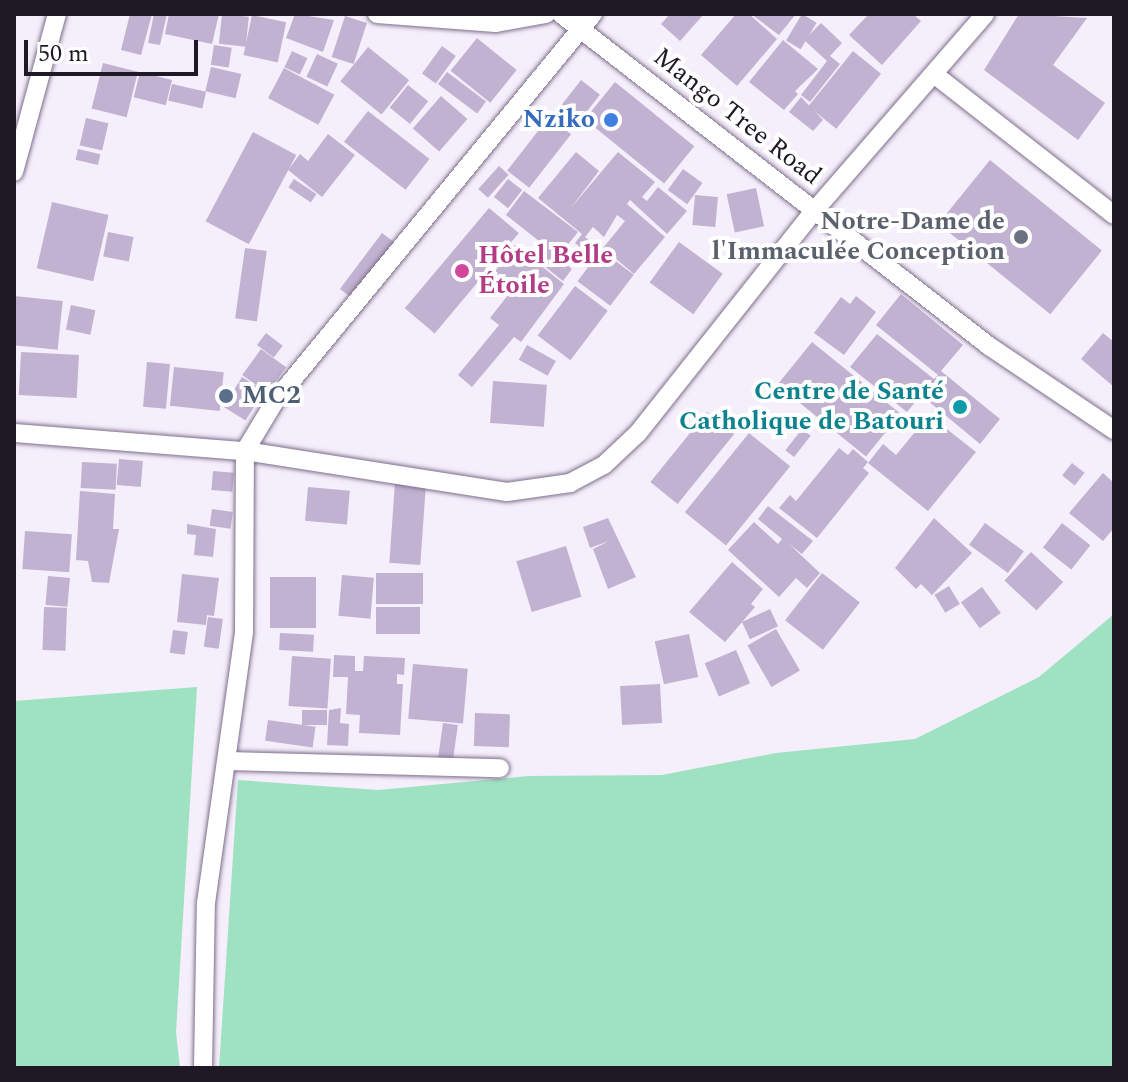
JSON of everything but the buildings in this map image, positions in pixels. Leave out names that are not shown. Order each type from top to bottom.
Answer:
[{"type":"street","points":[[14,172],[57,14]]},
{"type":"street","points":[[377,14],[496,23],[546,14]]},
{"type":"street","name":"Mango Tree Road","points":[[561,14],[588,21],[814,211],[989,346],[1114,430]]},
{"type":"street","points":[[14,433],[245,451],[507,492],[570,483],[604,465],[638,433],[814,211],[935,75],[982,16]]},
{"type":"street","points":[[203,1068],[206,903],[244,631],[245,451],[275,401],[588,21]]},
{"type":"street","points":[[935,75],[1114,215]]},
{"type":"street","points":[[227,761],[500,768]]},
{"type":"green space","points":[[1114,614],[1114,1068],[219,1068],[238,780],[378,790],[529,776],[662,775],[776,753],[915,739],[1039,677]]},
{"type":"green space","points":[[197,687],[176,1032],[180,1068],[14,1068],[14,701]]},
{"type":"place","name":"Nziko","points":[[611,120]]},
{"type":"place","name":"Notre-Dame de l'Immaculée Conception","points":[[1021,237]]},
{"type":"place","name":"Hôtel Belle Étoile","points":[[462,271]]},
{"type":"place","name":"MC2","points":[[226,396]]},
{"type":"place","name":"Centre de Santé Catholique de Batouri","points":[[960,407]]}]
